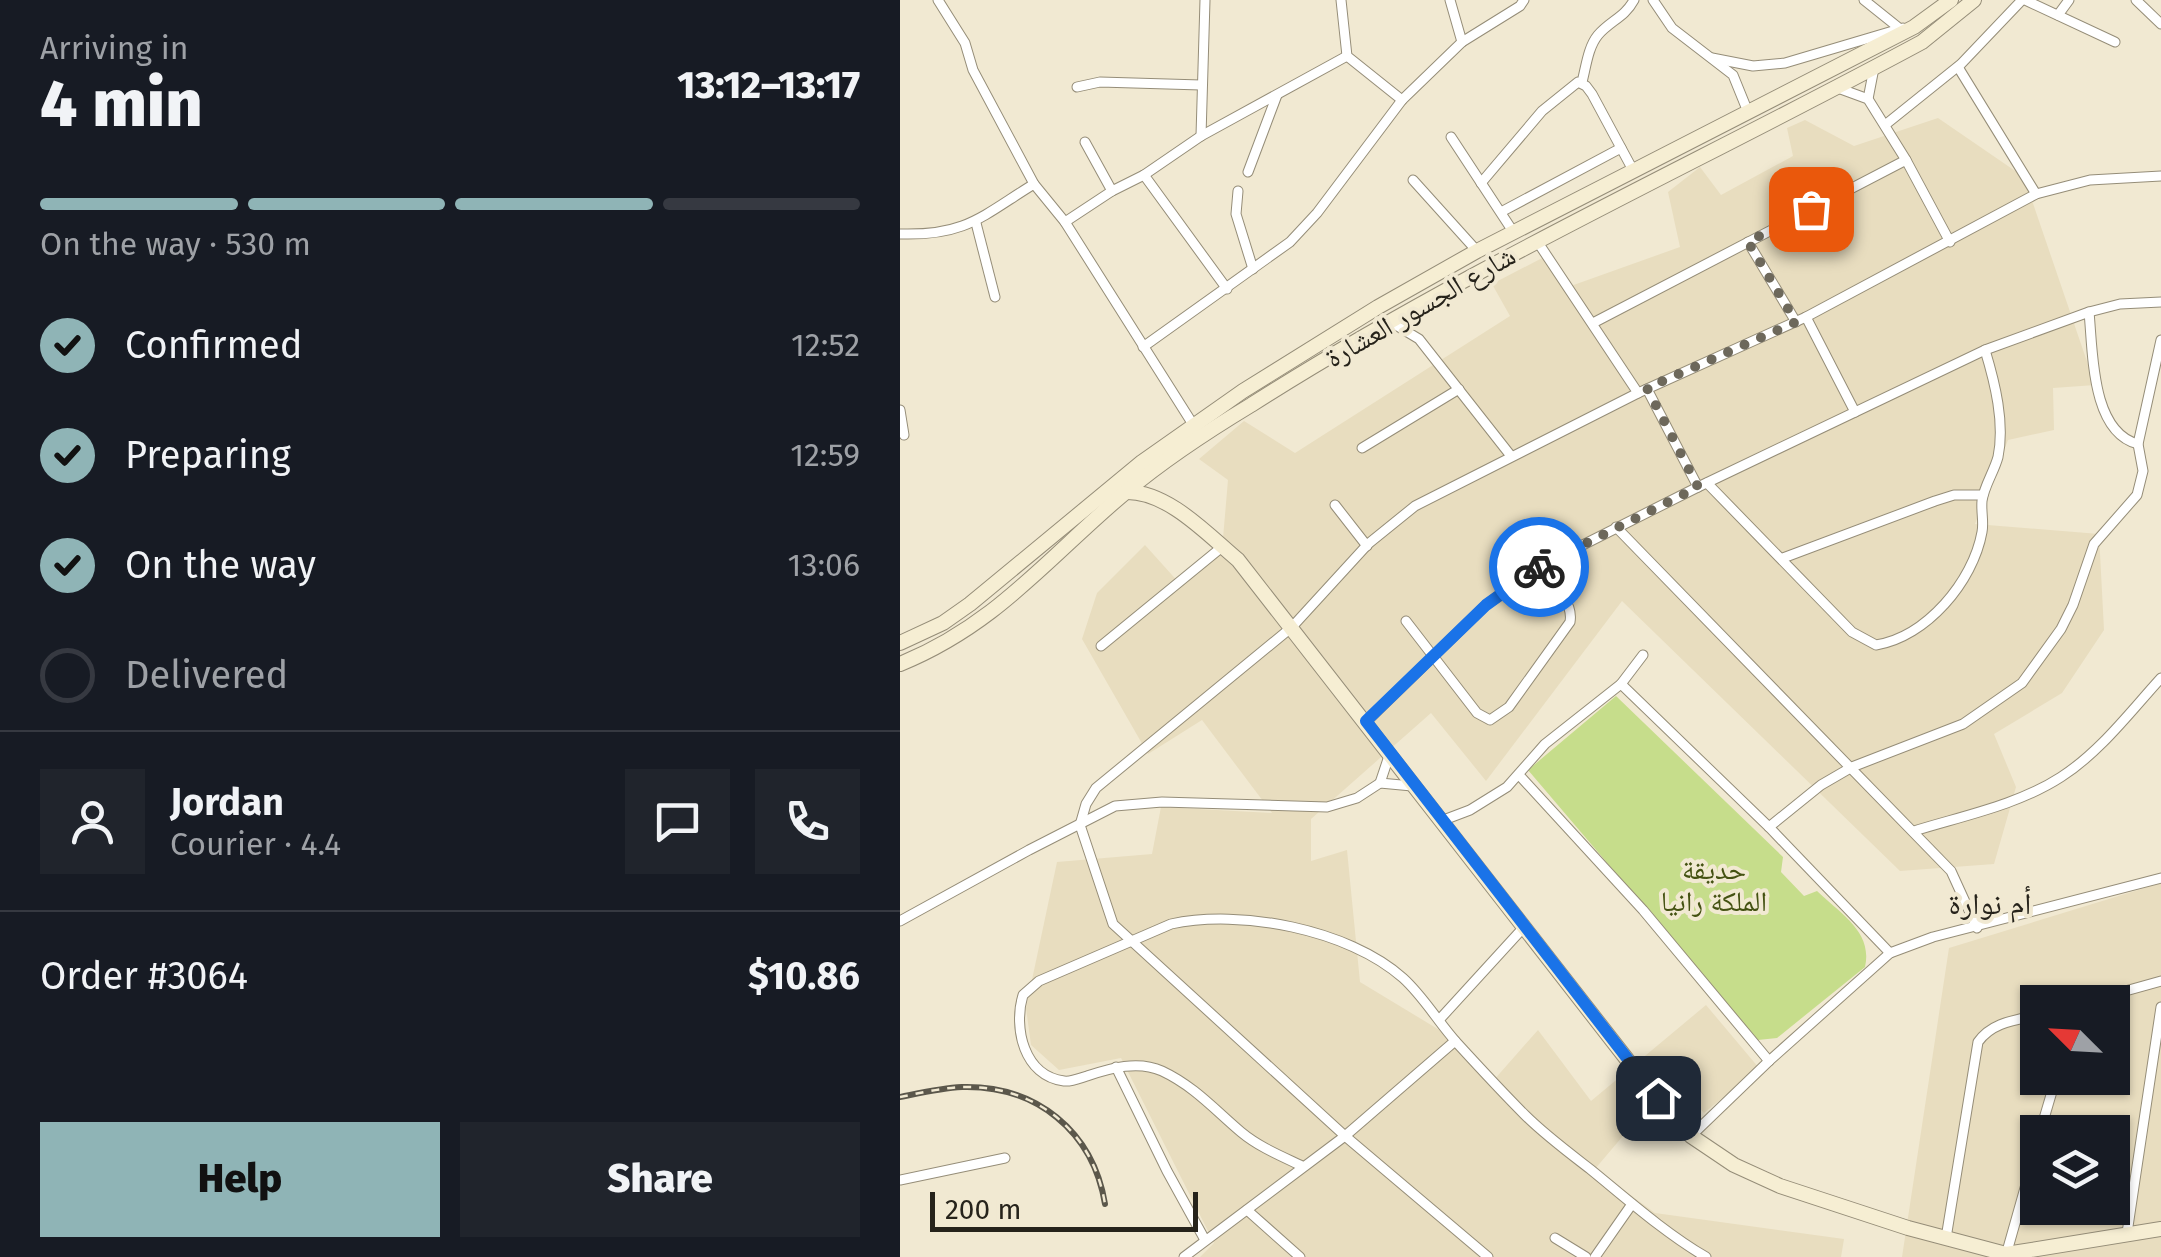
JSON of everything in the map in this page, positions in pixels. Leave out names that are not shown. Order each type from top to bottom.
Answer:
[{"type":"main road","name":"شارع الجسور العشارة","points":[[900,664],[935,650],[981,622],[1156,468],[1247,398],[1378,307],[1748,112],[1950,0]]},
{"type":"main road","name":"شارع الجسور العشارة","points":[[900,644],[943,623],[970,604],[1124,475],[1194,426],[1536,239],[1922,42],[1974,0]]},
{"type":"main road","points":[[1156,468],[1156,485],[1168,504]]},
{"type":"main road","points":[[1126,492],[1142,491],[1168,504],[1238,560],[1658,1098],[1692,1136],[1734,1165],[1780,1186],[1884,1222],[2005,1255],[2161,1229]]},
{"type":"street","points":[[938,0],[965,44],[972,70],[1034,184],[1065,222],[1194,426]]},
{"type":"street","points":[[1200,136],[1206,0]]},
{"type":"street","points":[[1341,0],[1348,56],[1402,100]]},
{"type":"street","points":[[1450,0],[1462,42]]},
{"type":"street","points":[[1143,347],[1290,242],[1317,213],[1402,100],[1462,42],[1524,0]]},
{"type":"street","points":[[1634,0],[1628,12],[1598,35],[1582,82],[1634,172]]},
{"type":"street","points":[[1653,0],[1672,28],[1733,75],[1748,112]]},
{"type":"street","points":[[1864,0],[1906,27]]},
{"type":"street","points":[[1884,126],[1958,68],[2023,0],[2114,42]]},
{"type":"street","points":[[2058,16],[2068,0]]},
{"type":"street","points":[[2136,0],[2161,24]]},
{"type":"street","points":[[1712,58],[1753,66],[1785,63],[1906,27]]},
{"type":"street","points":[[1065,222],[1200,136],[1348,56]]},
{"type":"street","points":[[1868,100],[1874,68]]},
{"type":"street","points":[[1958,68],[2036,194]]},
{"type":"street","points":[[1077,88],[1100,82],[1201,85]]},
{"type":"street","points":[[1482,183],[1542,111],[1572,84],[1582,82]]},
{"type":"street","points":[[1837,87],[1868,100],[1950,242]]},
{"type":"street","points":[[1248,172],[1277,95]]},
{"type":"street","points":[[1450,137],[1514,233]]},
{"type":"street","points":[[1085,142],[1112,191]]},
{"type":"street","points":[[1501,212],[1621,148]]},
{"type":"street","points":[[1593,323],[1906,160]]},
{"type":"street","points":[[1144,175],[1227,289]]},
{"type":"street","points":[[1488,1257],[1344,1136],[1113,924],[1080,825],[1086,804],[1096,788],[1292,627],[1367,546],[1415,506],[1642,390],[1801,319],[2036,194],[2090,180],[2161,176]]},
{"type":"street","points":[[1412,180],[1477,252]]},
{"type":"street","points":[[900,234],[941,233],[976,223],[1034,184]]},
{"type":"street","points":[[1238,191],[1236,214],[1254,269]]},
{"type":"street","points":[[976,223],[995,297]]},
{"type":"street","points":[[1536,239],[1703,485],[1783,558],[1852,632],[1876,645],[1904,637],[1928,620],[1964,575],[1982,533],[1983,495],[1999,454],[1996,386],[1985,350]]},
{"type":"street","points":[[1748,242],[1801,319],[1855,412]]},
{"type":"street","points":[[1366,721],[1504,590],[1535,569],[1985,350],[2089,312],[2120,304],[2161,302]]},
{"type":"street","points":[[2089,312],[2099,395],[2106,419],[2116,434],[2138,444]]},
{"type":"street","points":[[1389,322],[1416,335],[1512,456]]},
{"type":"street","points":[[1769,827],[1821,785],[1852,767],[1963,724],[2022,683],[2073,606],[2094,544],[2137,495],[2142,471],[2138,444],[2161,340]]},
{"type":"street","points":[[1362,448],[1459,389]]},
{"type":"street","points":[[900,410],[904,435]]},
{"type":"street","points":[[1783,558],[1954,495],[1983,495]]},
{"type":"street","points":[[1335,505],[1367,546]]},
{"type":"street","points":[[1616,527],[1951,871],[1977,928]]},
{"type":"street","points":[[1101,646],[1222,547]]},
{"type":"street","points":[[1406,621],[1477,713],[1490,720],[1500,716],[1564,631],[1572,613],[1562,595],[1535,569]]},
{"type":"street","points":[[1441,821],[1487,800],[1519,774],[1545,744],[1621,684],[1644,655]]},
{"type":"street","points":[[1914,831],[1993,807],[2056,780],[2088,757],[2161,678]]},
{"type":"street","points":[[1621,684],[1769,827],[1890,954]]},
{"type":"street","points":[[900,921],[1127,804],[1326,806],[1357,798],[1380,783],[1390,752]]},
{"type":"street","points":[[1519,774],[1643,910],[1769,1060]]},
{"type":"street","points":[[1380,783],[1416,787]]},
{"type":"street","points":[[1692,1136],[1769,1060],[1890,954],[1933,937],[2161,875]]},
{"type":"street","points":[[1302,1166],[1252,1140],[1199,1093],[1160,1070],[1140,1065],[1116,1067],[1070,1081],[1049,1075],[1030,1060],[1024,1048],[1020,1032],[1023,995],[1039,981],[1171,924],[1212,916],[1297,929],[1336,941],[1379,961],[1402,978],[1456,1042],[1544,1132],[1632,1204],[1706,1257]]},
{"type":"street","points":[[1439,1020],[1524,927]]},
{"type":"street","points":[[2130,990],[2161,981]]},
{"type":"street","points":[[2127,1233],[2161,1006]]},
{"type":"street","points":[[1946,1238],[1978,1042],[1990,1028],[2020,1020]]},
{"type":"street","points":[[1184,1257],[1344,1136],[1456,1042]]},
{"type":"street","points":[[1116,1067],[1205,1240]]},
{"type":"street","points":[[900,1180],[1005,1158]]},
{"type":"street","points":[[1596,1257],[1632,1204]]},
{"type":"street","points":[[2005,1255],[2020,1204]]},
{"type":"street","points":[[1248,1210],[1300,1257]]},
{"type":"street","points":[[1555,1238],[1586,1257]]},
{"type":"shaded area","points":[[1938,118],[2024,177],[2095,385],[2053,388],[2054,430],[2008,440],[1975,524],[2099,534],[2104,630],[2062,693],[1994,734],[2016,787],[1994,864],[1900,871],[1622,601],[1486,781],[1431,713],[1311,819],[1311,861],[1347,850],[1360,982],[1446,1034],[1493,1081],[1538,1030],[1591,1101],[1706,1005],[1759,1068],[1704,1113],[1672,1078],[1595,1169],[1655,1213],[1844,1239],[1841,1257],[1200,1257],[1214,1243],[1121,1058],[1059,1070],[1031,1045],[1026,1008],[1057,862],[1152,854],[1161,807],[1272,813],[1202,720],[1148,754],[1082,639],[1097,593],[1145,545],[1181,585],[1222,550],[1228,480],[1199,459],[1244,421],[1295,453],[1510,316],[1492,284],[1546,256],[1568,287],[1680,247],[1668,192],[1700,167],[1721,195],[1793,156],[1787,128],[1805,120],[1854,146]]},
{"type":"shaded area","points":[[2161,883],[2161,1257],[1902,1257],[1949,948]]},
{"type":"green space","name":"حديقة الملكة رانيا","points":[[1616,696],[1783,857],[1781,872],[1804,896],[1817,891],[1860,934],[1865,967],[1777,1038],[1758,1040],[1528,770]]},
{"type":"railway","points":[[900,1097],[962,1087],[989,1088],[1037,1104],[1074,1134],[1088,1155],[1105,1204]]},
{"type":"way so far","points":[[1539,567],[1698,487],[1647,388],[1796,322],[1748,242],[1811,209]]},
{"type":"district","name":"أم نوارة","points":[[1990,904]]},
{"type":"route","points":[[1539,567],[1486,605],[1366,721],[1658,1098]]}]
